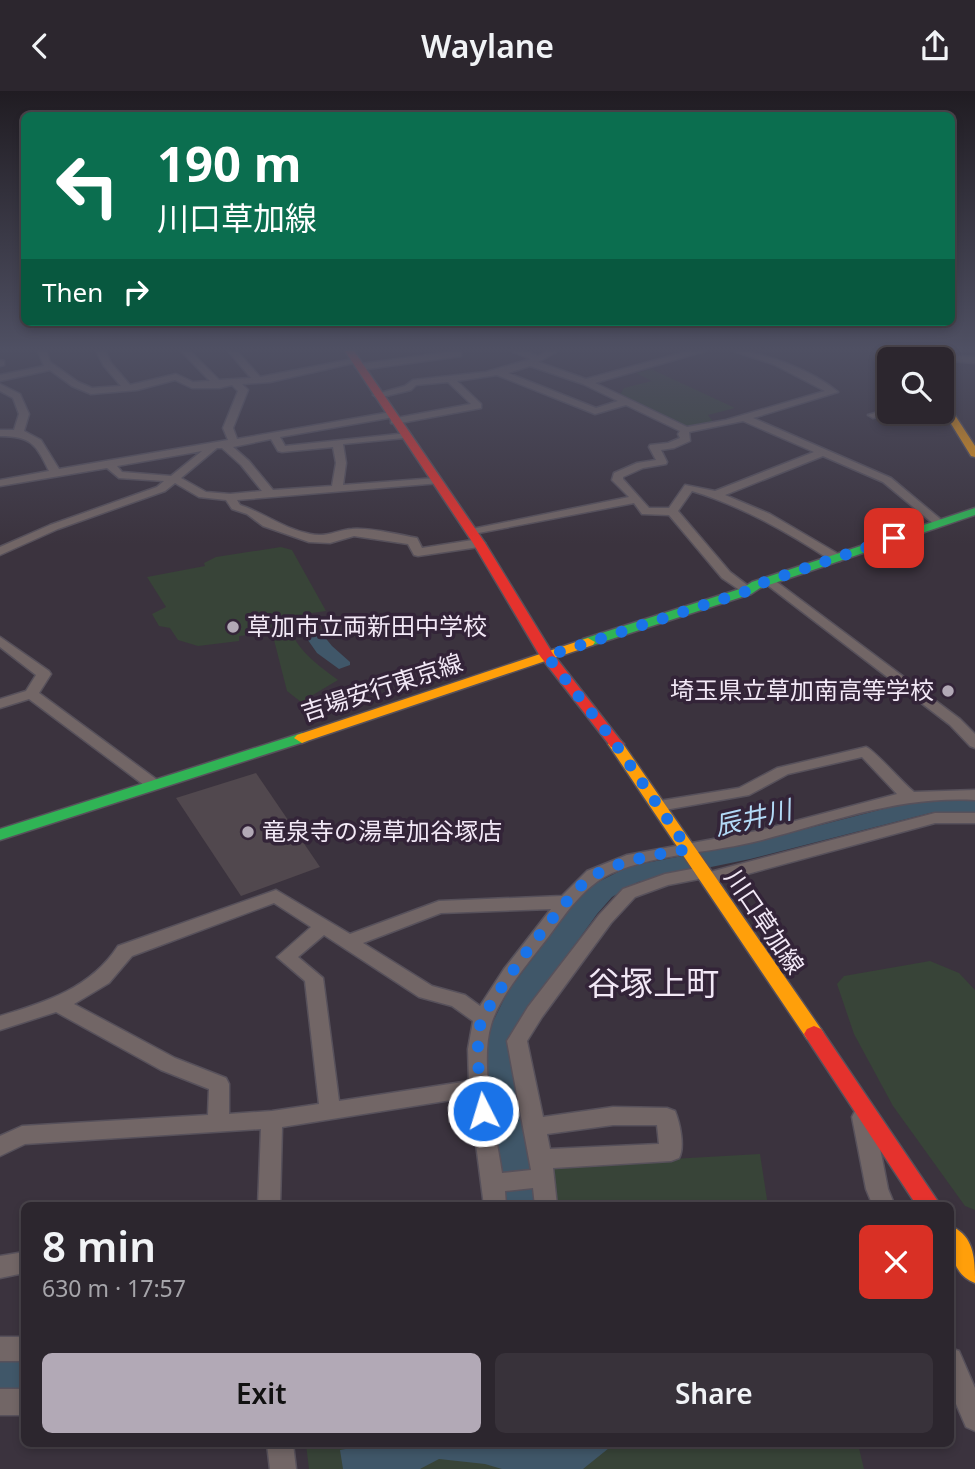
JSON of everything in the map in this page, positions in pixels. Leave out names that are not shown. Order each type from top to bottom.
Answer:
[{"type":"main road","name":"川口草加線","points":[[391,415],[476,538],[547,656],[612,739],[659,806],[927,1202]]},
{"type":"main road","points":[[954,422],[975,454]]},
{"type":"main road","name":"吉場安行東京線","points":[[0,835],[413,702],[747,591],[975,511]]},
{"type":"main road","points":[[954,1242],[975,1272]]},
{"type":"street","points":[[18,433],[23,415]]},
{"type":"street","points":[[233,415],[228,428],[230,445],[269,492]]},
{"type":"street","points":[[274,435],[282,449],[336,444],[397,424],[436,415]]},
{"type":"street","points":[[655,415],[686,430],[753,415]]},
{"type":"street","points":[[744,418],[887,480],[939,523]]},
{"type":"street","points":[[0,483],[230,445],[274,435],[397,424]]},
{"type":"street","points":[[671,511],[646,512],[617,480],[618,475],[641,465],[662,462],[654,447],[670,446],[685,439],[683,434],[686,430]]},
{"type":"street","points":[[0,433],[29,435],[38,442],[56,474]]},
{"type":"street","points":[[336,444],[341,463],[337,488]]},
{"type":"street","points":[[0,551],[77,519],[161,489],[212,448]]},
{"type":"street","points":[[717,494],[822,453]]},
{"type":"street","points":[[110,464],[119,475],[174,479],[203,495],[230,496],[436,481]]},
{"type":"street","points":[[671,511],[689,487],[717,494],[775,519],[836,558]]},
{"type":"street","points":[[230,496],[236,507],[251,512],[267,524],[309,538],[330,539],[353,532],[398,537],[413,541],[418,552],[637,499]]},
{"type":"street","points":[[671,511],[726,575],[747,591]]},
{"type":"street","points":[[770,581],[955,722],[975,743]]},
{"type":"street","points":[[0,642],[44,674],[31,694],[0,704]]},
{"type":"street","points":[[31,694],[154,785]]},
{"type":"street","points":[[659,806],[743,792],[783,771],[866,752],[886,776],[910,797]]},
{"type":"street","points":[[494,1202],[480,1087],[480,1025],[565,902],[590,878],[634,859],[728,843],[910,797],[948,793],[975,795]]},
{"type":"street","points":[[546,1202],[535,1127],[517,1041],[535,1012],[605,919],[629,893],[665,880],[705,876],[935,818],[975,818]]},
{"type":"street","points":[[0,1023],[59,1005],[118,964],[125,951],[276,896],[426,992],[458,1000],[483,1018]]},
{"type":"street","points":[[348,942],[439,907],[565,902]]},
{"type":"street","points":[[323,926],[286,957],[314,978],[330,1110]]},
{"type":"street","points":[[59,1005],[168,1064],[219,1084],[218,1125]]},
{"type":"street","points":[[0,1147],[22,1135],[272,1120],[480,1087]]},
{"type":"street","points":[[860,1104],[877,1189],[882,1202]]},
{"type":"street","points":[[492,1183],[542,1168],[671,1152],[667,1117],[613,1116],[535,1127]]},
{"type":"street","points":[[269,1202],[272,1120]]},
{"type":"street","points":[[0,1266],[21,1263]]},
{"type":"street","points":[[0,1349],[21,1349]]},
{"type":"street","points":[[954,1369],[975,1418]]},
{"type":"street","points":[[0,1402],[21,1402]]},
{"type":"street","points":[[280,1447],[283,1469]]},
{"type":"green space","points":[[663,415],[708,415],[713,422],[685,426]]},
{"type":"green space","points":[[281,547],[292,550],[326,611],[305,614],[305,620],[289,622],[291,631],[307,655],[338,680],[301,702],[287,691],[272,632],[239,636],[239,641],[198,646],[178,640],[170,628],[159,626],[152,614],[166,607],[147,577],[205,566],[204,563],[216,557]]},
{"type":"green space","points":[[930,961],[959,973],[975,990],[975,1210],[965,1206],[893,1106],[854,1034],[837,984],[844,976]]},
{"type":"green space","points":[[760,1154],[767,1202],[552,1202],[548,1166]]},
{"type":"green space","points":[[306,1447],[859,1447],[864,1469],[309,1469]]},
{"type":"water","points":[[319,630],[350,665],[339,669],[317,653],[303,633]]},
{"type":"water","points":[[356,1447],[610,1447],[583,1469],[502,1469],[485,1464],[439,1459],[420,1469],[343,1469],[340,1450]]},
{"type":"building","name":"竜泉寺の湯草加谷塚店","points":[[256,773],[320,867],[241,896],[176,798]]},
{"type":"waterway","name":"辰井川","points":[[521,1202],[510,1135],[500,1040],[519,999],[587,907],[602,891],[630,875],[750,851],[934,804],[975,807]]},
{"type":"waterway","name":"辰井川","points":[[0,1376],[21,1375]]},
{"type":"traffic: fast","points":[[588,642],[747,591],[756,585],[975,511]]},
{"type":"traffic: fast","points":[[0,835],[302,738]]},
{"type":"traffic: slow","points":[[954,421],[975,454]]},
{"type":"traffic: slow","points":[[302,738],[588,642]]},
{"type":"traffic: slow","points":[[616,744],[814,1034]]},
{"type":"traffic: slow","points":[[954,1242],[975,1272]]},
{"type":"traffic: jam","points":[[393,415],[479,543],[547,656],[616,744]]},
{"type":"traffic: jam","points":[[814,1034],[927,1202]]},
{"type":"place","name":"草加市立両新田中学校","points":[[233,627]]},
{"type":"place","name":"埼玉県立草加南高等学校","points":[[948,691]]},
{"type":"place","name":"竜泉寺の湯草加谷塚店","points":[[248,832]]},
{"type":"district","name":"谷塚上町","points":[[653,983]]},
{"type":"route","points":[[483,1111],[480,1087],[480,1025],[508,979],[565,902],[590,878],[634,859],[688,849],[612,739],[547,656],[747,591],[756,585],[894,538]]}]
